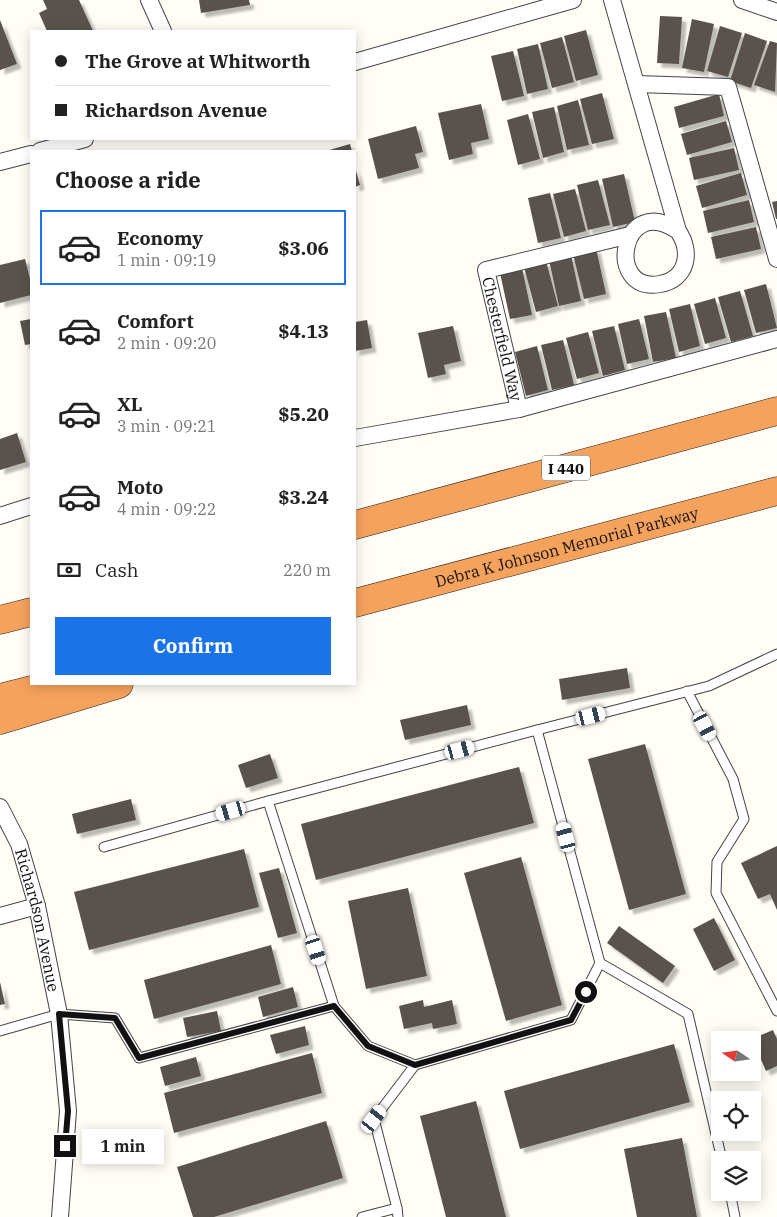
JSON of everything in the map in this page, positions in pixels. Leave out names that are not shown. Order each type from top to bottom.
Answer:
[{"type":"highway","name":"I 440","points":[[356,525],[777,411]]},
{"type":"highway","name":"Debra K Johnson Memorial Parkway","points":[[356,603],[777,491]]},
{"type":"highway","points":[[356,612],[614,533]]},
{"type":"highway","points":[[0,616],[30,612]]},
{"type":"highway","points":[[0,620],[30,612]]},
{"type":"highway","points":[[0,698],[51,685]]},
{"type":"highway","points":[[0,720],[116,685]]},
{"type":"street","points":[[150,0],[163,30]]},
{"type":"street","points":[[356,62],[573,0]]},
{"type":"street","points":[[612,0],[678,231],[684,240],[687,250],[686,261],[682,271],[674,279],[656,285],[638,279],[626,263],[626,244],[630,235],[638,227],[648,222],[669,224],[678,231]]},
{"type":"street","points":[[742,0],[777,12]]},
{"type":"street","points":[[637,84],[728,87],[777,260]]},
{"type":"street","points":[[44,150],[80,140]]},
{"type":"street","points":[[0,162],[30,154]]},
{"type":"street","name":"Chesterfield Way","points":[[630,235],[486,270],[519,409],[777,339]]},
{"type":"street","points":[[356,438],[519,409]]},
{"type":"street","points":[[0,516],[30,506]]},
{"type":"street","name":"Richardson Avenue","points":[[0,807],[19,844],[36,906],[59,1014],[68,1111],[60,1217]]},
{"type":"street","points":[[0,916],[36,906]]},
{"type":"lane","points":[[104,847],[268,800],[708,686],[777,654]]},
{"type":"lane","points":[[687,691],[733,779],[744,819],[717,862],[716,892],[777,1011]]},
{"type":"lane","points":[[362,1217],[397,1213],[374,1119],[415,1065],[571,1020],[600,963],[537,730]]},
{"type":"lane","points":[[268,800],[334,1006],[368,1046],[415,1065]]},
{"type":"lane","points":[[600,963],[688,1014],[720,1151]]},
{"type":"lane","points":[[0,1031],[59,1014],[115,1018],[139,1058],[334,1006]]},
{"type":"lane","points":[[732,1201],[735,1217]]},
{"type":"building","points":[[43,0],[79,0],[93,30],[47,30],[39,13],[47,9]]},
{"type":"building","points":[[199,0],[249,0],[250,5],[201,13]]},
{"type":"building","points":[[660,16],[682,17],[679,64],[657,63]]},
{"type":"building","points":[[692,19],[714,24],[704,72],[682,68]]},
{"type":"building","points":[[0,20],[17,64],[0,70]]},
{"type":"building","points":[[720,26],[742,33],[728,77],[707,71]]},
{"type":"building","points":[[586,30],[598,75],[576,81],[564,36]]},
{"type":"building","points":[[745,33],[767,41],[751,88],[730,81]]},
{"type":"building","points":[[562,37],[574,82],[552,88],[540,43]]},
{"type":"building","points":[[770,41],[777,43],[775,92],[754,85]]},
{"type":"building","points":[[538,44],[548,89],[527,94],[517,49]]},
{"type":"building","points":[[513,51],[524,96],[502,101],[491,56]]},
{"type":"building","points":[[602,93],[614,139],[592,144],[580,99]]},
{"type":"building","points":[[719,94],[724,116],[679,128],[674,107]]},
{"type":"building","points":[[578,100],[589,145],[567,150],[557,106]]},
{"type":"building","points":[[481,104],[489,139],[471,143],[473,154],[449,160],[438,113]]},
{"type":"building","points":[[554,107],[564,152],[543,158],[532,112]]},
{"type":"building","points":[[528,114],[540,159],[518,165],[507,120]]},
{"type":"building","points":[[726,121],[732,142],[687,155],[681,134]]},
{"type":"building","points":[[416,126],[423,152],[415,154],[419,168],[378,179],[368,139]]},
{"type":"building","points":[[350,144],[352,150],[329,150]]},
{"type":"building","points":[[734,148],[739,170],[694,180],[689,158]]},
{"type":"building","points":[[356,171],[360,185],[356,187]]},
{"type":"building","points":[[741,173],[747,195],[702,208],[696,186]]},
{"type":"building","points":[[624,174],[635,222],[613,227],[602,179]]},
{"type":"building","points":[[598,180],[610,225],[588,230],[577,185]]},
{"type":"building","points":[[575,189],[586,231],[564,237],[553,194]]},
{"type":"building","points":[[550,193],[561,238],[538,243],[528,198]]},
{"type":"building","points":[[749,200],[754,222],[708,233],[703,211]]},
{"type":"building","points":[[777,201],[777,219],[776,219],[772,202]]},
{"type":"building","points":[[756,227],[761,249],[716,259],[711,237]]},
{"type":"building","points":[[596,248],[606,294],[584,299],[573,254]]},
{"type":"building","points":[[571,255],[581,301],[559,306],[549,260]]},
{"type":"building","points":[[25,259],[30,279],[30,295],[0,303],[0,265]]},
{"type":"building","points":[[546,261],[558,306],[536,312],[524,267]]},
{"type":"building","points":[[522,268],[532,315],[510,319],[500,273]]},
{"type":"building","points":[[766,284],[777,328],[756,333],[744,290]]},
{"type":"building","points":[[740,291],[753,336],[731,342],[718,297]]},
{"type":"building","points":[[715,298],[726,338],[705,344],[694,304]]},
{"type":"building","points":[[690,304],[700,346],[679,352],[669,309]]},
{"type":"building","points":[[666,312],[676,358],[653,362],[644,316]]},
{"type":"building","points":[[30,319],[30,344],[25,345],[20,321]]},
{"type":"building","points":[[639,319],[649,359],[627,364],[618,324]]},
{"type":"building","points":[[367,320],[372,348],[356,351],[356,322]]},
{"type":"building","points":[[453,326],[461,361],[444,365],[446,374],[428,378],[418,333]]},
{"type":"building","points":[[614,326],[625,370],[603,376],[592,331]]},
{"type":"building","points":[[588,332],[599,373],[577,379],[566,338]]},
{"type":"building","points":[[563,340],[574,385],[552,390],[541,345]]},
{"type":"building","points":[[537,346],[548,390],[526,396],[515,352]]},
{"type":"building","points":[[17,433],[26,462],[0,470],[0,439]]},
{"type":"building","points":[[627,668],[630,688],[562,700],[559,679]]},
{"type":"building","points":[[467,705],[471,725],[405,740],[400,720]]},
{"type":"building","points":[[645,744],[686,894],[629,910],[588,759]]},
{"type":"building","points":[[270,754],[278,778],[246,788],[238,765]]},
{"type":"building","points":[[519,767],[534,823],[316,880],[301,824]]},
{"type":"building","points":[[131,799],[136,820],[77,834],[72,814]]},
{"type":"building","points":[[777,846],[777,910],[770,894],[758,899],[741,863]]},
{"type":"building","points":[[244,849],[259,907],[89,950],[74,892]]},
{"type":"building","points":[[521,857],[562,1005],[506,1021],[464,873]]},
{"type":"building","points":[[279,868],[297,933],[278,938],[259,873]]},
{"type":"building","points":[[408,888],[427,976],[366,989],[348,901]]},
{"type":"building","points":[[714,918],[735,960],[714,971],[693,929]]},
{"type":"building","points":[[619,926],[675,966],[663,983],[607,943]]},
{"type":"building","points":[[271,945],[281,984],[154,1019],[144,980]]},
{"type":"building","points":[[0,982],[5,1004],[0,1005]]},
{"type":"building","points":[[293,987],[298,1007],[263,1017],[258,997]]},
{"type":"building","points":[[423,1000],[424,1007],[452,1000],[457,1024],[433,1029],[432,1023],[404,1029],[399,1006]]},
{"type":"building","points":[[217,1011],[221,1031],[187,1037],[183,1018]]},
{"type":"building","points":[[305,1026],[309,1045],[276,1054],[270,1035]]},
{"type":"building","points":[[773,1030],[777,1039],[777,1066],[766,1071],[761,1060],[761,1035]]},
{"type":"building","points":[[674,1044],[690,1102],[520,1149],[504,1091]]},
{"type":"building","points":[[312,1053],[322,1093],[174,1133],[164,1093]]},
{"type":"building","points":[[196,1057],[201,1076],[165,1086],[160,1067]]},
{"type":"building","points":[[476,1101],[506,1217],[446,1217],[420,1116]]},
{"type":"building","points":[[326,1121],[343,1178],[214,1217],[193,1217],[177,1167]]},
{"type":"building","points":[[682,1138],[697,1217],[637,1217],[624,1149]]},
{"type":"route","points":[[65,1146],[68,1111],[59,1014],[115,1018],[139,1058],[334,1006],[368,1046],[415,1065],[571,1020],[586,992]]}]
